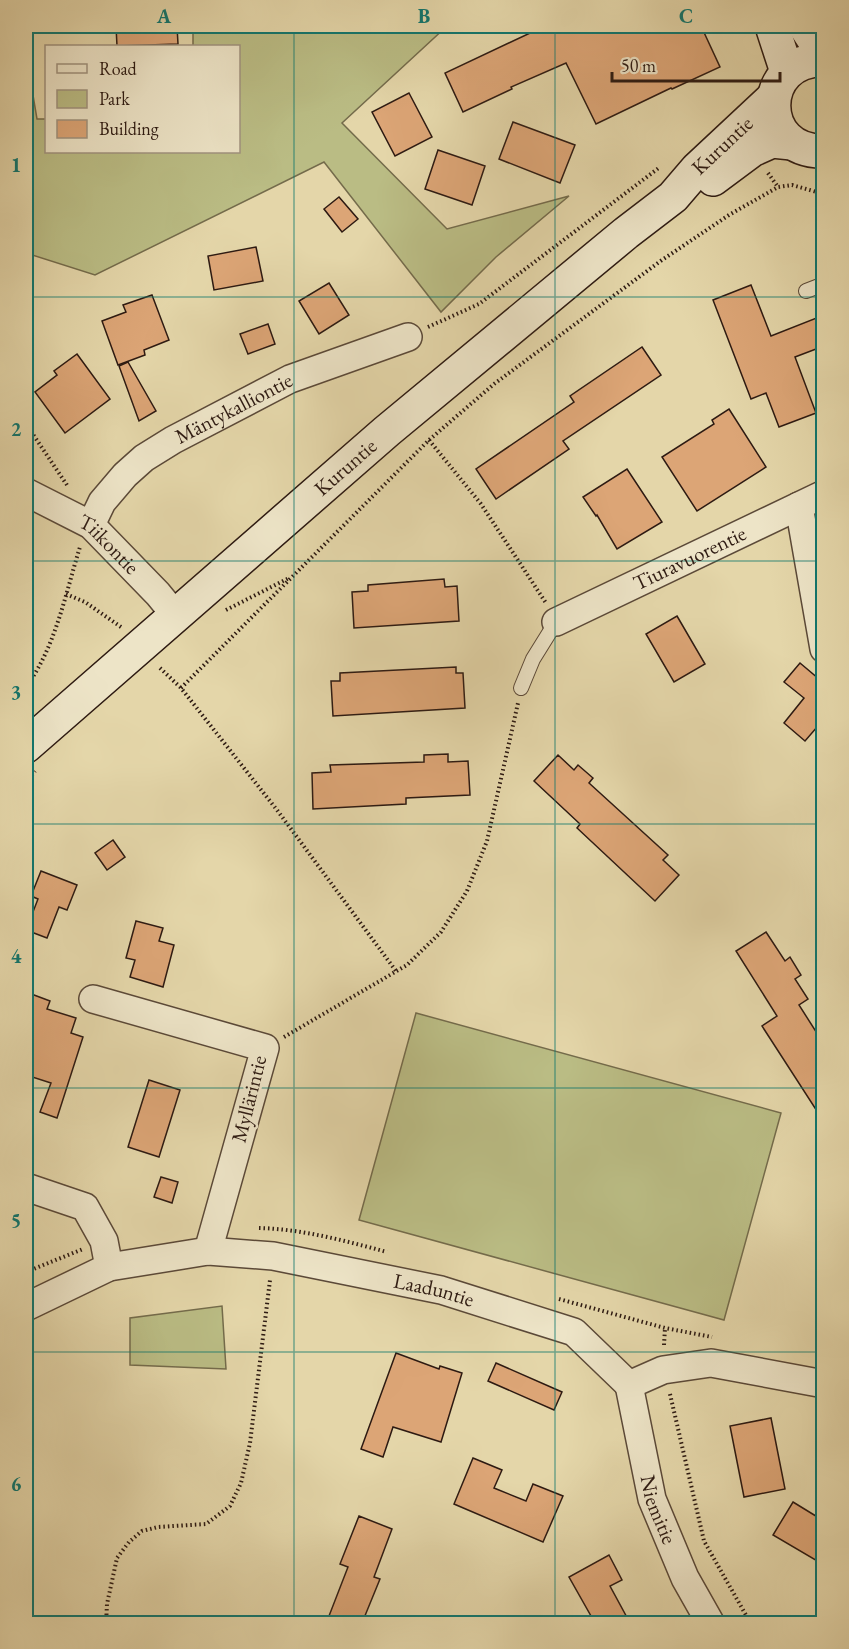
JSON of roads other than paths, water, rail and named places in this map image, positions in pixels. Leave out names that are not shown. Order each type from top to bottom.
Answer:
[{"type":"main road","points":[[772,26],[780,85],[773,111],[776,123],[783,134],[812,151]]},
{"type":"main road","points":[[805,26],[824,54]]},
{"type":"main road","name":"Kuruntie","points":[[26,746],[387,431],[626,232],[673,196],[799,64],[812,60],[824,60]]},
{"type":"main road","name":"Kuruntie","points":[[673,196],[710,181],[752,150],[772,141],[812,151]]},
{"type":"street","name":"Mäntykalliontie","points":[[91,525],[102,502],[125,475],[144,458],[173,440],[290,379],[408,337]]},
{"type":"street","name":"Tiikontie","points":[[26,492],[91,525],[158,594],[176,616]]},
{"type":"street","name":"Tiuravuorentie","points":[[556,622],[824,494]]},
{"type":"street","points":[[799,506],[824,649]]},
{"type":"street","name":"Myllärintie","points":[[93,999],[265,1048],[208,1251]]},
{"type":"street","points":[[26,1187],[85,1207],[104,1241],[109,1267]]},
{"type":"street","name":"Laaduntie","points":[[26,1307],[109,1267],[208,1251],[273,1256],[441,1290],[574,1332],[629,1385]]},
{"type":"street","points":[[629,1385],[663,1370],[711,1363],[824,1384]]},
{"type":"street","name":"Niemitie","points":[[629,1385],[652,1499],[685,1578],[711,1623]]},
{"type":"lane","points":[[806,291],[824,284]]},
{"type":"lane","points":[[521,688],[533,659],[556,622]]}]
